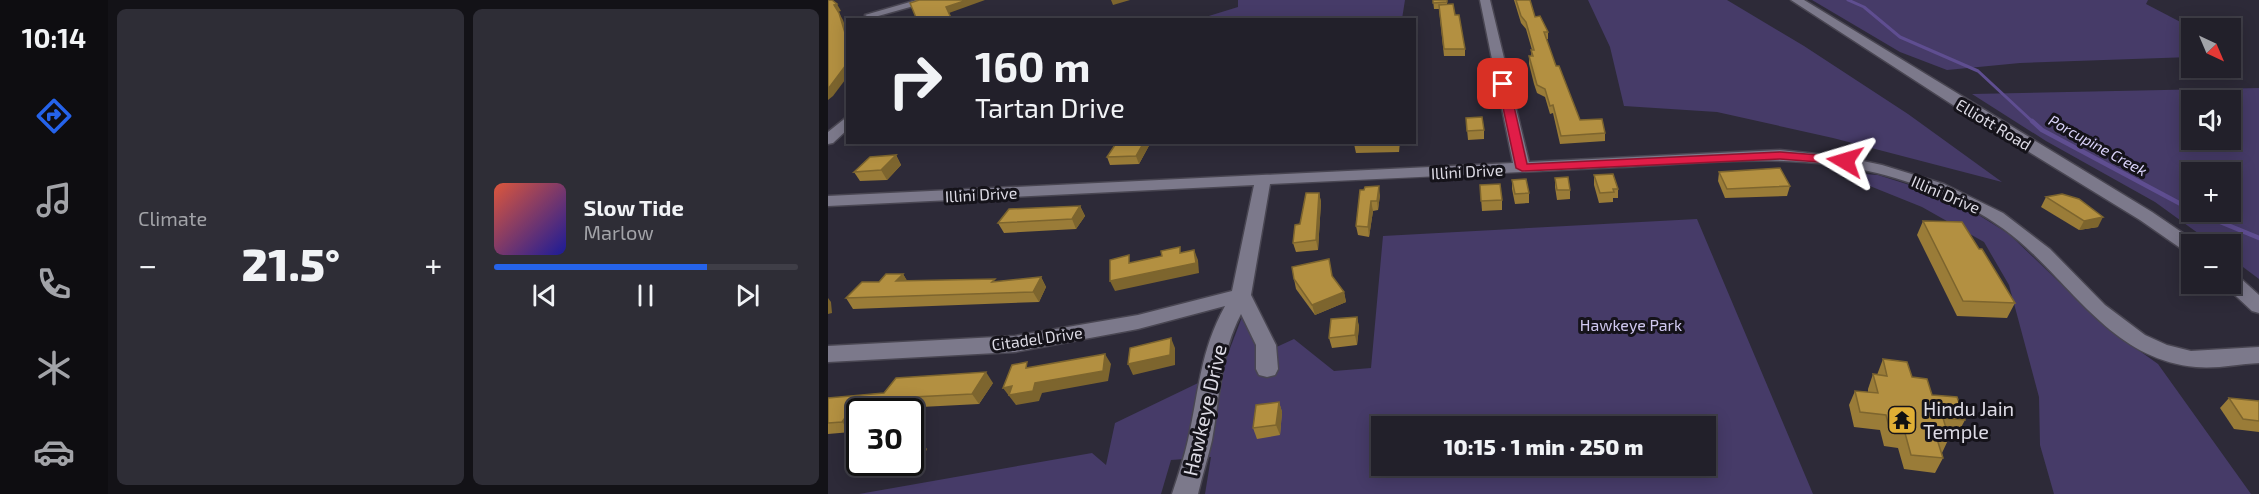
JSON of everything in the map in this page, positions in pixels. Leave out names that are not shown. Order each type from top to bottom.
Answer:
[{"type":"street","points":[[866,2],[873,17],[930,0]]},
{"type":"street","points":[[1485,0],[1522,168]]},
{"type":"street","name":"Elliott Road","points":[[1796,0],[2146,216],[2181,240]]},
{"type":"street","points":[[828,140],[846,122]]},
{"type":"street","name":"Illini Drive","points":[[828,201],[1780,155],[1826,158],[1864,164],[1966,200],[2014,229],[2059,268],[2109,322],[2134,340],[2160,351],[2193,359],[2259,355]]},
{"type":"street","name":"Hawkeye Drive","points":[[1185,494],[1200,441],[1211,367],[1223,328],[1241,295],[1263,181]]},
{"type":"street","points":[[2241,289],[2259,306]]},
{"type":"street","points":[[1241,295],[1266,345],[1267,369]]},
{"type":"street","name":"Citadel Drive","points":[[828,354],[1015,344],[1138,322],[1241,295]]},
{"type":"green space","points":[[1238,0],[1405,0],[1402,18],[1202,18],[1238,7]]},
{"type":"green space","points":[[1588,0],[1727,0],[1804,46],[1908,114],[2002,182],[1833,138],[1717,112],[1624,106],[1610,47]]},
{"type":"green space","points":[[1812,0],[2148,0],[2146,4],[2181,22],[2181,57],[2020,63],[1947,70],[1900,52]]},
{"type":"green space","points":[[2259,88],[2259,279],[2241,266],[2241,234],[2199,234],[2183,222],[2241,222],[2241,162],[2181,162],[2181,221],[2155,202],[2046,141],[1972,94]]},
{"type":"green space","points":[[1835,172],[1878,175],[1919,188],[1969,209],[2009,234],[2106,327],[2158,364],[2251,494],[2054,494],[2040,445],[2039,397],[2009,285],[1984,242],[1922,207]]},
{"type":"green space","name":"Hawkeye Park","points":[[1697,219],[1813,494],[1205,494],[1211,457],[1171,460],[1161,494],[859,494],[1092,453],[1106,465],[1115,423],[1221,372],[1242,317],[1268,351],[1294,339],[1334,371],[1371,368],[1383,236]]},
{"type":"building","points":[[828,0],[832,0],[837,4],[834,5],[839,13],[846,36],[846,65],[828,89]]},
{"type":"building","points":[[919,0],[967,0],[946,7],[951,18],[916,18],[910,3]]},
{"type":"building","points":[[1433,0],[1447,0],[1447,2],[1433,3]]},
{"type":"building","points":[[1516,0],[1530,0],[1535,17],[1540,16],[1548,32],[1544,32],[1556,66],[1559,66],[1580,120],[1602,119],[1605,133],[1561,136],[1553,105],[1550,106],[1545,89],[1537,85],[1529,56],[1533,56],[1531,50],[1534,50],[1526,22],[1521,16]]},
{"type":"building","points":[[1453,4],[1455,15],[1459,15],[1465,49],[1444,49],[1439,5]]},
{"type":"building","points":[[1482,117],[1484,130],[1467,131],[1466,118]]},
{"type":"building","points":[[1143,144],[1136,156],[1107,157],[1115,145]]},
{"type":"building","points":[[896,155],[881,170],[854,172],[870,157]]},
{"type":"building","points":[[1780,168],[1790,186],[1727,189],[1719,172]]},
{"type":"building","points":[[1613,174],[1618,189],[1613,189],[1614,192],[1600,193],[1594,175]]},
{"type":"building","points":[[1568,177],[1570,190],[1557,190],[1555,178]]},
{"type":"building","points":[[1526,179],[1529,193],[1515,194],[1512,180]]},
{"type":"building","points":[[1500,184],[1502,200],[1481,201],[1480,185]]},
{"type":"building","points":[[1379,186],[1377,201],[1371,201],[1368,227],[1356,226],[1360,190],[1364,190],[1365,187]]},
{"type":"building","points":[[1306,193],[1319,193],[1316,240],[1293,243],[1295,225],[1300,224]]},
{"type":"building","points":[[2062,194],[2079,199],[2103,217],[2084,221],[2046,197]]},
{"type":"building","points":[[1080,206],[1072,219],[998,223],[1009,209]]},
{"type":"building","points":[[1923,221],[1962,222],[1979,249],[1982,249],[2015,303],[1963,301]]},
{"type":"building","points":[[1180,247],[1180,253],[1194,250],[1196,263],[1110,281],[1110,260],[1129,255],[1129,263],[1162,256],[1161,251]]},
{"type":"building","points":[[1329,259],[1332,276],[1344,292],[1312,305],[1294,279],[1292,267]]},
{"type":"building","points":[[886,274],[903,274],[896,281],[995,279],[992,282],[1041,277],[1033,292],[846,298],[862,282],[879,282]]},
{"type":"building","points":[[1357,317],[1355,335],[1329,338],[1331,319]]},
{"type":"building","points":[[1171,338],[1170,355],[1128,364],[1130,348]]},
{"type":"building","points":[[1105,354],[1103,371],[1035,383],[1033,391],[1009,395],[1012,386],[1003,388],[1012,365],[1027,362],[1026,368]]},
{"type":"building","name":"Hindu Jain Temple","points":[[1883,359],[1907,362],[1912,377],[1927,379],[1932,395],[1957,397],[1965,420],[1943,418],[1949,438],[1936,436],[1943,458],[1911,455],[1905,433],[1890,431],[1886,415],[1860,412],[1855,391],[1878,393],[1873,374],[1887,376]]},
{"type":"building","points":[[986,372],[972,394],[912,398],[846,398],[846,416],[842,422],[828,423],[828,398],[884,393],[896,378]]},
{"type":"building","points":[[2229,398],[2259,401],[2259,421],[2243,419]]},
{"type":"building","points":[[1279,402],[1276,425],[1253,428],[1256,405]]},
{"type":"waterway","name":"Porcupine Creek","points":[[1848,0],[1864,7],[1900,37],[1978,71],[2034,123]]},
{"type":"waterway","name":"Porcupine Creek","points":[[2032,121],[2042,130],[2181,204]]},
{"type":"waterway","name":"Porcupine Creek","points":[[2220,222],[2259,238]]},
{"type":"place","name":"Hindu Jain Temple","points":[[1902,420]]},
{"type":"route","points":[[1503,84],[1522,168],[1780,155],[1845,161]]}]
